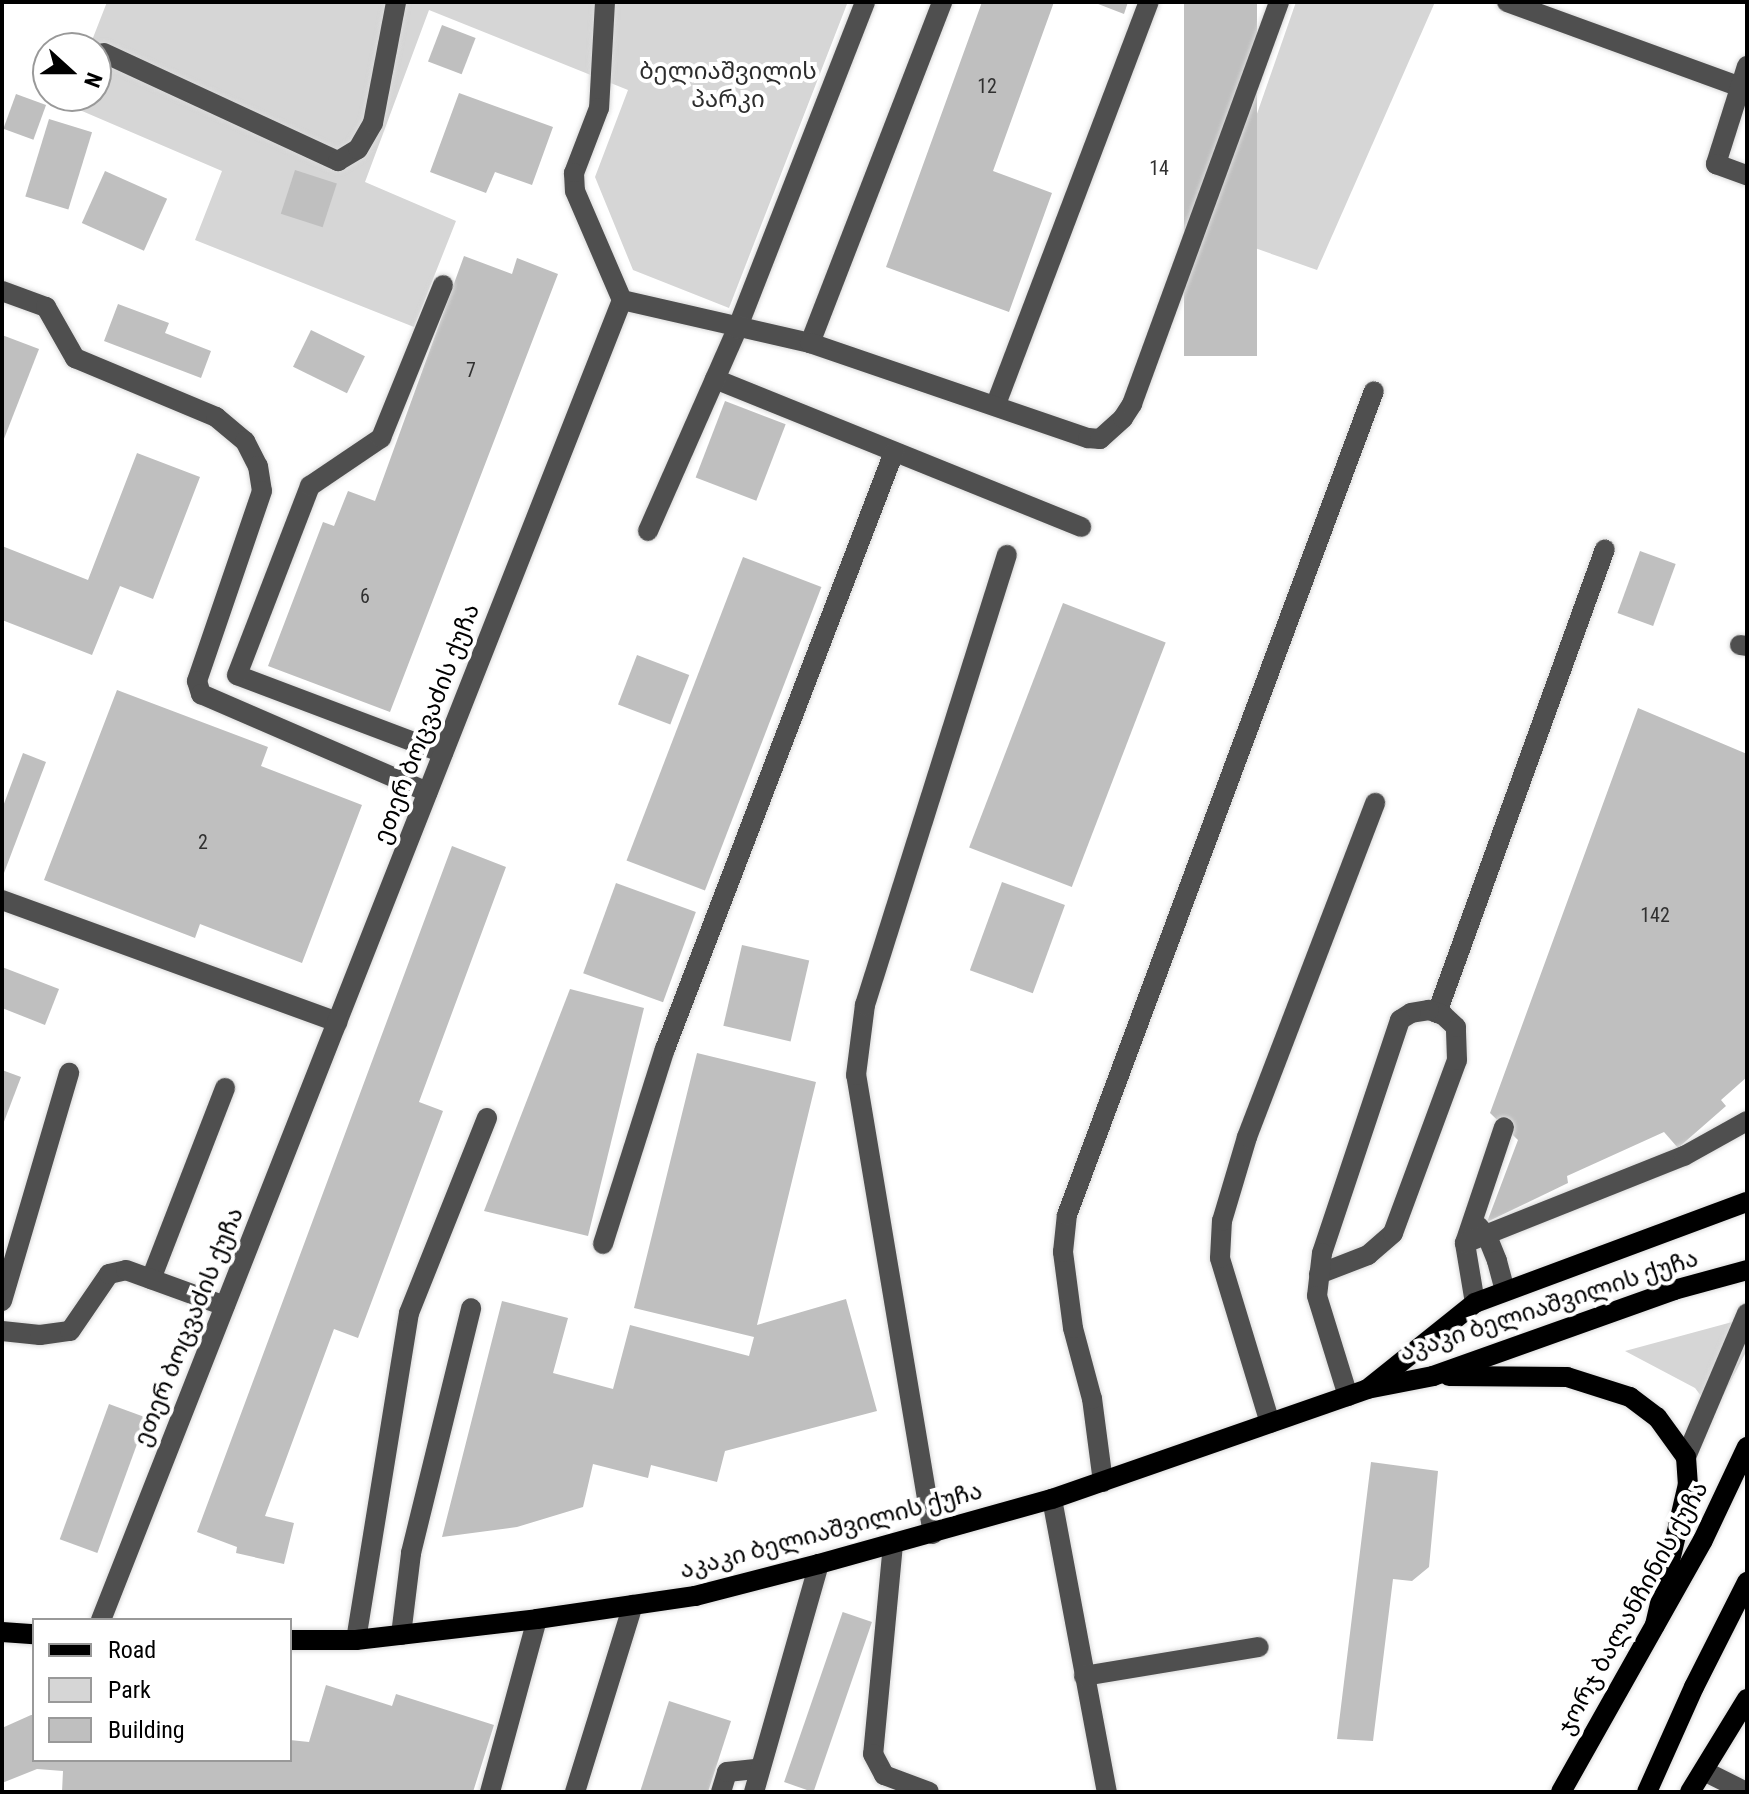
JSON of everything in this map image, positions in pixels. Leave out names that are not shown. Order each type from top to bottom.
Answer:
[{"type":"main road","name":"აკაკი ბელიაშვილის ქუჩა","points":[[1357,1392],[1475,1303],[1747,1202]]},
{"type":"main road","name":"აკაკი ბელიაშვილის ქუჩა","points":[[292,1640],[356,1640],[537,1619],[695,1596],[933,1534],[1052,1499],[1357,1392],[1433,1376],[1674,1290],[1747,1270]]},
{"type":"main road","points":[[1433,1376],[1541,1375],[1600,1385],[1630,1397],[1657,1417],[1686,1457],[1688,1484],[1655,1625]]},
{"type":"main road","name":"ჯორჯ ბალანჩინის ქუჩა","points":[[1561,1792],[1709,1528],[1747,1447]]},
{"type":"main road","points":[[1647,1792],[1694,1687],[1747,1582]]},
{"type":"main road","points":[[2,1632],[32,1634]]},
{"type":"main road","points":[[1690,1792],[1747,1699]]},
{"type":"street","points":[[112,57],[338,161],[358,149],[373,123],[396,2]]},
{"type":"street","points":[[605,2],[599,108],[574,173],[575,191],[622,300],[737,329],[810,343],[996,404],[1088,438],[1100,439],[1112,430],[1132,404],[1279,2]]},
{"type":"street","points":[[648,531],[737,329],[865,2]]},
{"type":"street","points":[[810,343],[942,2]]},
{"type":"street","points":[[996,404],[1149,2]]},
{"type":"street","points":[[1507,2],[1740,87]]},
{"type":"street","points":[[1747,66],[1716,164],[1747,175]]},
{"type":"street","points":[[443,285],[381,438],[310,486],[237,675],[443,753]]},
{"type":"street","points":[[2,291],[46,307],[75,358],[216,417],[245,441],[258,466],[262,491],[197,681],[201,694],[428,792]]},
{"type":"street","name":"ეთერ ბოცვაძის ქუჩა","points":[[102,1618],[622,300]]},
{"type":"street","points":[[715,379],[1081,527]]},
{"type":"street","points":[[1103,1482],[1092,1399],[1073,1328],[1063,1252],[1067,1215],[1374,391]]},
{"type":"street","points":[[603,1244],[665,1049],[894,452]]},
{"type":"street","points":[[1437,1013],[1605,550]]},
{"type":"street","points":[[933,1534],[856,1075],[865,1005],[1007,555]]},
{"type":"street","points":[[1270,1423],[1220,1258],[1222,1221],[1247,1137],[1375,803]]},
{"type":"street","points":[[2,900],[337,1022]]},
{"type":"street","points":[[1319,1274],[1368,1255],[1393,1233],[1457,1060],[1456,1027],[1437,1013],[1429,1010],[1400,1020],[1322,1253],[1319,1274],[1317,1296],[1357,1392]]},
{"type":"street","points":[[2,1301],[69,1073]]},
{"type":"street","points":[[151,1279],[225,1088]]},
{"type":"street","points":[[356,1640],[409,1313],[487,1118]]},
{"type":"street","points":[[1465,1243],[1684,1156],[1747,1121]]},
{"type":"street","points":[[1475,1303],[1465,1243],[1504,1127]]},
{"type":"street","points":[[1473,1219],[1487,1236],[1505,1291]]},
{"type":"street","points":[[2,1331],[40,1335],[70,1331],[109,1274],[126,1270],[225,1306]]},
{"type":"street","points":[[401,1635],[411,1553],[471,1308]]},
{"type":"street","points":[[1686,1457],[1747,1313]]},
{"type":"street","points":[[1052,1499],[1107,1792]]},
{"type":"street","points":[[893,1544],[873,1754],[884,1775],[929,1792]]},
{"type":"street","points":[[754,1792],[758,1769],[819,1564]]},
{"type":"street","points":[[575,1792],[633,1605]]},
{"type":"street","points":[[490,1792],[537,1619]]},
{"type":"street","points":[[1084,1676],[1259,1647]]},
{"type":"street","points":[[721,1792],[727,1772],[758,1769]]},
{"type":"street","points":[[1704,1771],[1746,1792]]},
{"type":"green space","name":"ბელიაშვილის პარკი","points":[[107,2],[847,4],[729,308],[633,270],[595,177],[628,90],[429,10],[365,182],[456,221],[414,327],[195,240],[222,171],[84,112],[112,112],[112,32],[95,32]]},
{"type":"green space","points":[[1296,2],[1435,2],[1317,270],[1215,234]]},
{"type":"green space","points":[[1747,1318],[1747,1350],[1714,1413],[1695,1388],[1625,1351]]},
{"type":"building","points":[[982,2],[1054,2],[993,171],[1052,193],[1009,312],[886,267]]},
{"type":"building","points":[[1093,2],[1128,2],[1124,14]]},
{"type":"building","points":[[1184,2],[1257,2],[1257,356],[1184,356]]},
{"type":"building","points":[[442,25],[476,38],[462,74],[428,61]]},
{"type":"building","points":[[459,93],[553,127],[532,185],[495,172],[486,193],[430,172]]},
{"type":"building","points":[[16,94],[32,100],[32,112],[44,112],[33,140],[3,129]]},
{"type":"building","points":[[49,119],[92,132],[68,210],[25,196]]},
{"type":"building","points":[[295,170],[337,184],[323,227],[281,214]]},
{"type":"building","points":[[105,171],[167,199],[144,251],[82,223]]},
{"type":"building","points":[[464,256],[512,274],[517,258],[558,274],[390,712],[268,666],[323,522],[334,526],[348,491],[375,501]]},
{"type":"building","points":[[118,304],[169,323],[165,333],[211,351],[201,378],[104,341]]},
{"type":"building","points":[[311,330],[365,356],[347,393],[293,367]]},
{"type":"building","points":[[2,335],[39,349],[2,444]]},
{"type":"building","points":[[725,401],[786,424],[756,501],[696,478]]},
{"type":"building","points":[[137,453],[200,477],[153,599],[120,586],[92,655],[2,620],[2,546],[88,580]]},
{"type":"building","points":[[1640,551],[1676,564],[1653,626],[1617,613]]},
{"type":"building","points":[[743,557],[821,587],[705,891],[627,860]]},
{"type":"building","points":[[1063,603],[1166,642],[1072,887],[969,848]]},
{"type":"building","points":[[637,655],[689,675],[670,725],[618,704]]},
{"type":"building","points":[[117,690],[268,747],[261,766],[362,805],[302,963],[200,924],[195,938],[44,880]]},
{"type":"building","points":[[1638,708],[1747,754],[1747,1077],[1721,1100],[1726,1106],[1678,1148],[1664,1132],[1567,1176],[1568,1183],[1487,1222],[1518,1140],[1490,1113]]},
{"type":"building","points":[[23,753],[46,762],[4,873],[2,809]]},
{"type":"building","points":[[452,846],[506,867],[419,1102],[443,1111],[358,1338],[334,1329],[265,1516],[294,1523],[284,1564],[236,1553],[237,1547],[197,1532]]},
{"type":"building","points":[[1002,882],[1065,905],[1033,993],[970,970]]},
{"type":"building","points":[[616,883],[696,912],[663,1002],[583,973]]},
{"type":"building","points":[[742,945],[809,961],[791,1041],[723,1026]]},
{"type":"building","points":[[2,967],[59,989],[45,1025],[2,1008]]},
{"type":"building","points":[[570,989],[644,1008],[588,1236],[484,1211]]},
{"type":"building","points":[[697,1053],[816,1082],[757,1325],[846,1299],[877,1411],[725,1451],[717,1482],[651,1465],[648,1478],[593,1464],[583,1507],[517,1527],[442,1537],[502,1301],[568,1318],[553,1373],[613,1389],[630,1325],[749,1356],[754,1337],[634,1308]]},
{"type":"building","points":[[2,1070],[21,1077],[2,1127]]},
{"type":"building","points":[[109,1404],[147,1418],[97,1553],[60,1539]]},
{"type":"building","points":[[1371,1462],[1438,1471],[1429,1567],[1412,1581],[1393,1579],[1373,1741],[1337,1739]]},
{"type":"building","points":[[843,1612],[872,1622],[813,1792],[784,1782]]},
{"type":"building","points":[[326,1685],[392,1706],[396,1694],[494,1725],[473,1792],[62,1792],[63,1771],[37,1769],[2,1783],[2,1728],[31,1715],[32,1762],[292,1762],[292,1740],[309,1742]]},
{"type":"building","points":[[669,1701],[731,1721],[708,1792],[640,1792]]}]
